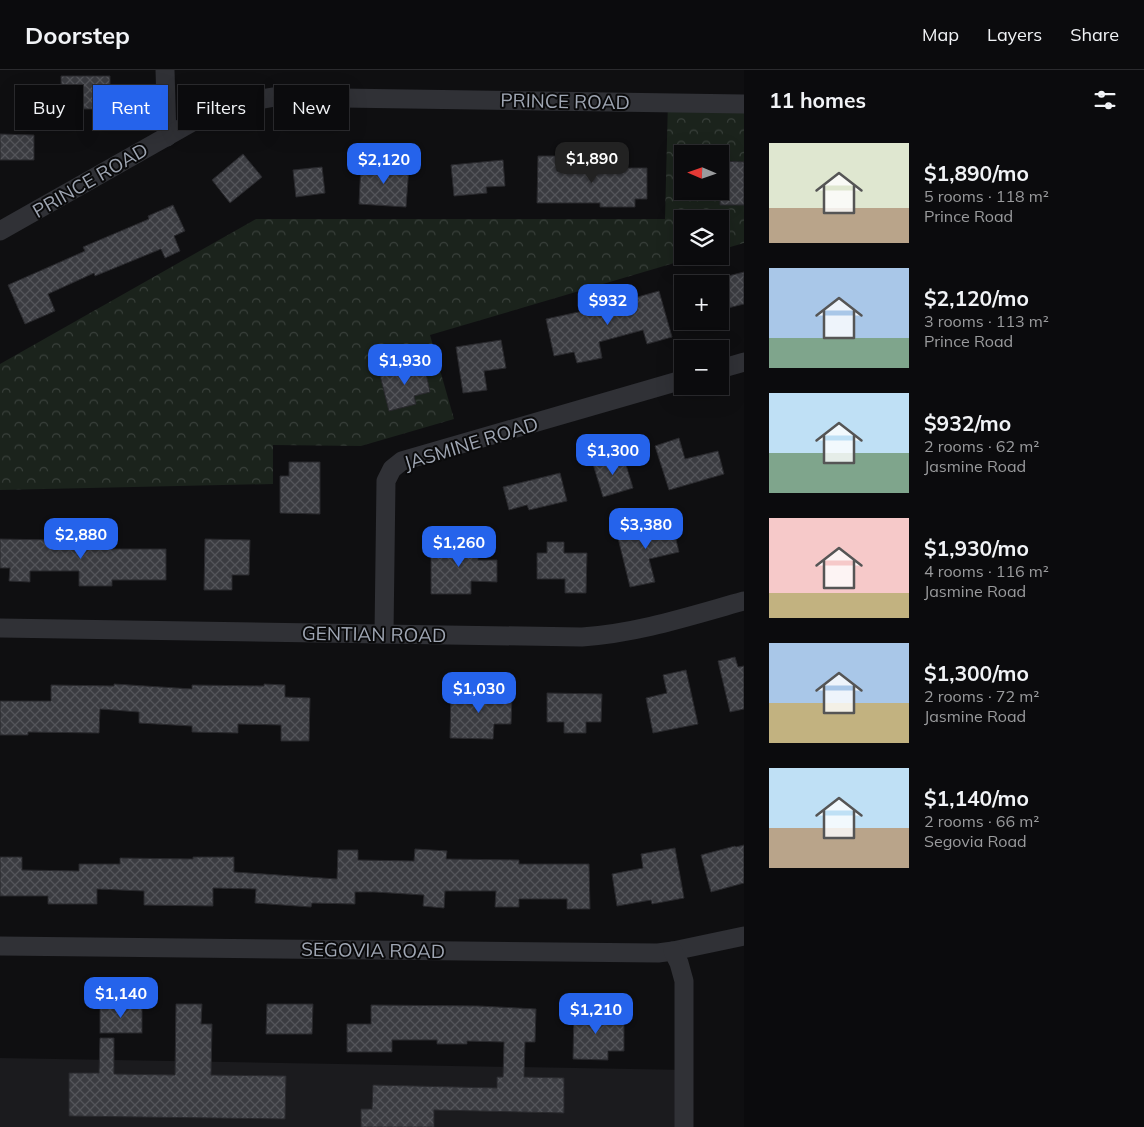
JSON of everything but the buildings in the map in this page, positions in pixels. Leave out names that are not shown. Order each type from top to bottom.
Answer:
[{"type":"street","points":[[165,70],[167,136]]},
{"type":"street","name":"PRINCE ROAD","points":[[0,231],[203,116],[226,107],[250,101],[274,97],[744,104]]},
{"type":"street","points":[[729,366],[744,362]]},
{"type":"street","name":"JASMINE ROAD","points":[[384,634],[386,481],[392,469],[402,461],[674,382]]},
{"type":"street","name":"GENTIAN ROAD","points":[[0,628],[582,638],[644,629],[744,601]]},
{"type":"street","name":"SEGOVIA ROAD","points":[[0,946],[609,953],[673,951],[744,936]]},
{"type":"street","points":[[673,951],[679,963],[684,981],[684,1127]]},
{"type":"shaded area","points":[[0,1058],[687,1070],[689,1127],[0,1127]]},
{"type":"green space","points":[[668,100],[744,103],[744,243],[729,247],[729,210],[674,210],[674,263],[430,335],[454,419],[361,446],[273,445],[273,484],[0,490],[0,364],[256,219],[665,219]]}]
